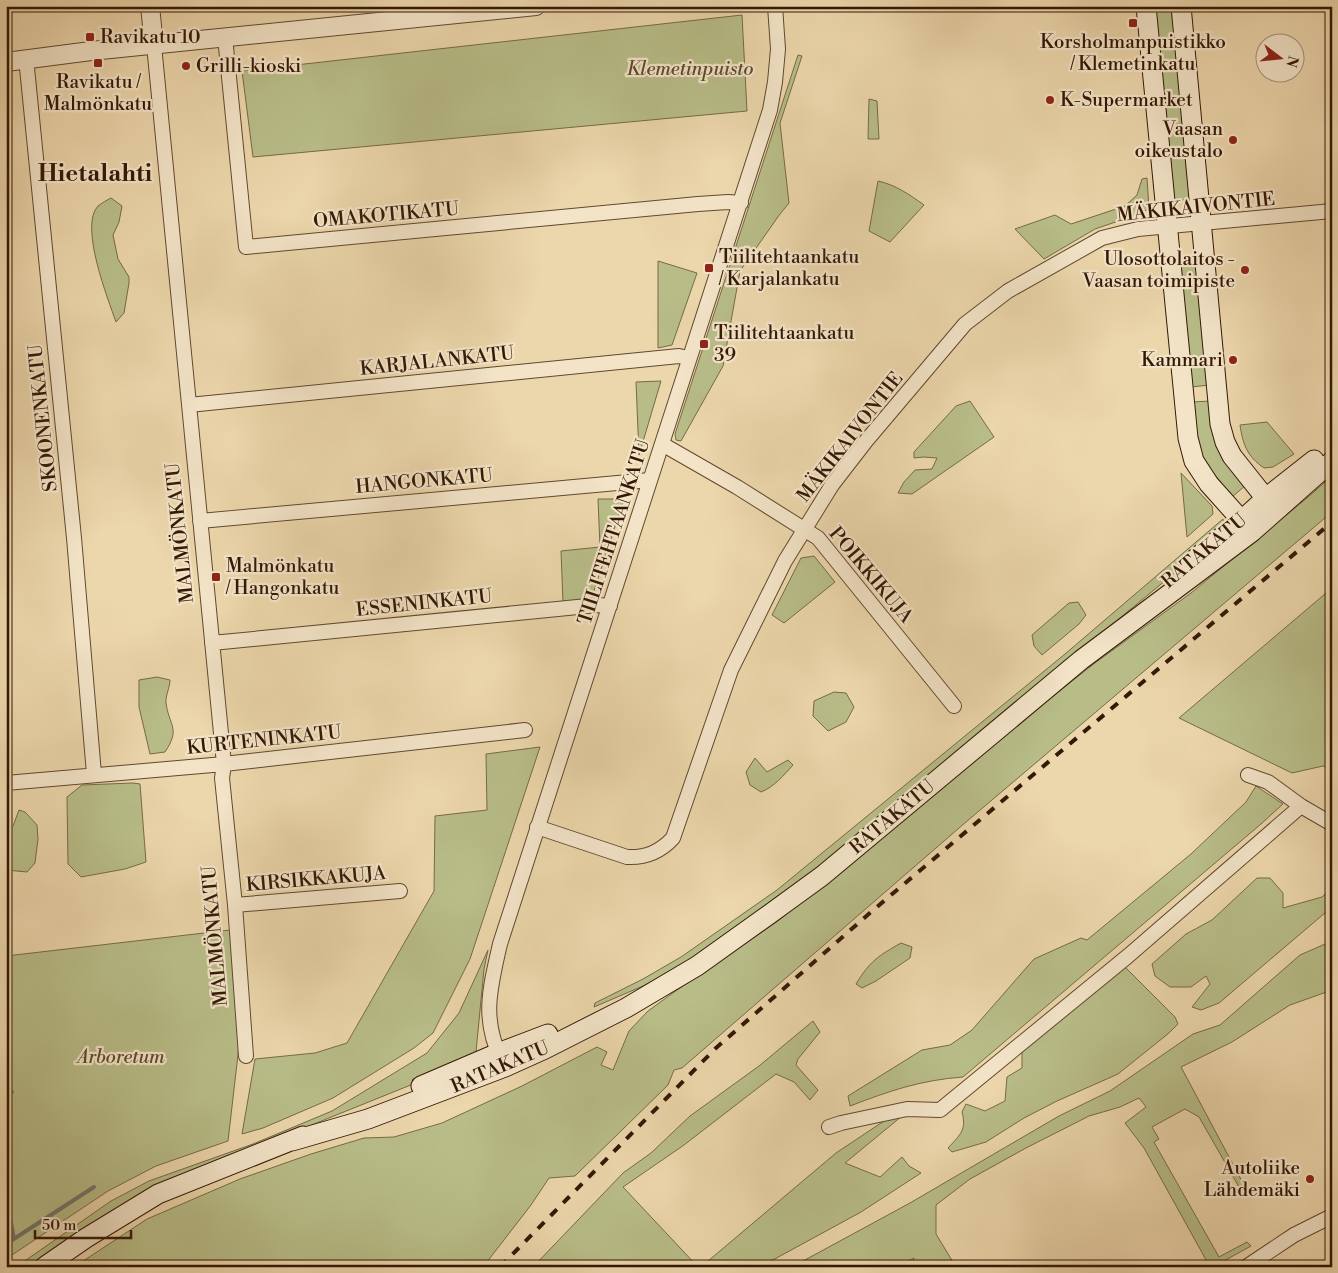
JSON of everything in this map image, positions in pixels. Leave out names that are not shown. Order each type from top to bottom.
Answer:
[{"type":"main road","points":[[1146,6],[1188,438],[1194,461],[1209,484],[1247,526]]},
{"type":"main road","points":[[1180,6],[1220,424],[1232,456],[1254,485],[1271,503]]},
{"type":"main road","name":"RATAKATU","points":[[44,1267],[86,1238],[158,1194],[292,1141],[368,1120],[501,1060],[545,1049],[626,1008],[697,966],[822,876],[1081,660],[1156,591],[1247,526],[1332,448]]},
{"type":"main road","name":"RATAKATU","points":[[1271,503],[1332,461]]},
{"type":"street","name":"MALMÖNKATU","points":[[150,6],[224,764],[222,778],[235,905],[246,1056]]},
{"type":"street","points":[[6,62],[26,58],[479,9],[536,6]]},
{"type":"street","name":"TIILITEHTAANKATU","points":[[501,1060],[492,1038],[488,1019],[490,986],[500,944],[770,110],[778,49],[775,6]]},
{"type":"street","name":"OMAKOTIKATU","points":[[225,37],[246,248],[698,204],[741,203]]},
{"type":"street","name":"SKOONENKATU","points":[[26,58],[74,538],[94,774]]},
{"type":"street","name":"MÄKIKAIVONTIE","points":[[537,827],[627,857],[638,858],[655,853],[673,838],[731,670],[785,561],[832,485],[866,441],[965,324],[1008,291],[1102,238],[1138,229],[1332,212]]},
{"type":"street","name":"KARJALANKATU","points":[[189,405],[679,356],[689,358]]},
{"type":"street","name":"POIKKIKUJA","points":[[662,444],[737,487],[819,540],[954,706]]},
{"type":"street","name":"HANGONKATU","points":[[200,521],[650,480]]},
{"type":"street","name":"ESSENINKATU","points":[[212,643],[598,605],[610,606]]},
{"type":"street","name":"KURTENINKATU","points":[[6,783],[224,764],[525,730]]},
{"type":"street","points":[[1248,775],[1268,782],[1301,806],[1332,824]]},
{"type":"street","points":[[829,1127],[907,1109],[940,1110],[1128,956],[1301,806]]},
{"type":"street","name":"KIRSIKKAKUJA","points":[[235,905],[400,891]]},
{"type":"street","points":[[1246,1267],[1294,1235],[1332,1216]]},
{"type":"green space","points":[[1154,6],[1173,6],[1192,199],[1173,201]]},
{"type":"green space","name":"Klemetinpuisto","points":[[742,15],[747,111],[253,157],[242,71]]},
{"type":"green space","points":[[798,55],[802,56],[780,123],[789,203],[740,271],[723,366],[681,441],[676,440],[675,434]]},
{"type":"green space","points":[[869,99],[877,101],[879,139],[868,139]]},
{"type":"green space","points":[[1147,178],[1149,208],[1142,213],[1095,229],[1044,259],[1015,229],[1055,215],[1071,224],[1125,206],[1137,195],[1142,179]]},
{"type":"green space","points":[[878,181],[897,188],[924,205],[890,242],[869,231]]},
{"type":"green space","points":[[111,198],[122,206],[119,222],[113,235],[118,259],[129,277],[124,313],[116,322],[97,263],[92,229],[93,216],[98,206]]},
{"type":"green space","points":[[1197,255],[1210,385],[1191,387],[1178,257]]},
{"type":"green space","points":[[658,261],[697,273],[672,345],[658,348]]},
{"type":"green space","points":[[661,381],[639,455],[636,382]]},
{"type":"green space","points":[[970,401],[994,437],[912,494],[898,493],[904,482],[915,470],[932,469],[937,458],[914,458],[914,452],[956,406]]},
{"type":"green space","points":[[1211,401],[1246,485],[1232,497],[1197,447],[1192,402]]},
{"type":"green space","points":[[1267,422],[1294,454],[1273,467],[1264,468],[1247,450],[1240,425]]},
{"type":"green space","points":[[1181,473],[1212,506],[1213,514],[1187,537]]},
{"type":"green space","points":[[1332,476],[1332,512],[966,822],[682,1068],[674,1070],[668,1085],[575,1176],[549,1178],[531,1205],[483,1267],[74,1267],[147,1219],[240,1179],[364,1138],[394,1137],[442,1123],[522,1086],[597,1047],[607,1052],[601,1065],[613,1070],[629,1031],[648,1011],[778,921],[1015,726],[1095,663],[1191,593]]},
{"type":"green space","points":[[598,499],[624,499],[591,600],[563,603],[561,551],[600,547]]},
{"type":"green space","points":[[1223,519],[1224,524],[1194,557],[820,865],[689,961],[643,986],[594,1007],[595,1003],[681,957],[777,890],[1065,654]]},
{"type":"green space","points":[[814,556],[835,582],[784,623],[772,615],[801,558]]},
{"type":"green space","points":[[1332,588],[1332,769],[1323,766],[1292,773],[1179,718]]},
{"type":"green space","points":[[1078,602],[1086,615],[1079,624],[1042,655],[1034,646],[1032,635],[1069,603]]},
{"type":"green space","points":[[157,677],[170,680],[166,703],[173,732],[170,744],[165,752],[150,754],[139,707],[139,680]]},
{"type":"green space","points":[[834,692],[846,693],[854,707],[846,722],[828,731],[813,716],[814,701]]},
{"type":"green space","points":[[540,747],[470,959],[433,1033],[414,1048],[333,1098],[263,1128],[242,1134],[255,1059],[315,1053],[347,1043],[434,891],[435,816],[487,810],[486,754]]},
{"type":"green space","points":[[755,758],[767,772],[788,760],[793,765],[774,784],[761,792],[750,785],[746,772]]},
{"type":"green space","points":[[140,784],[146,862],[125,869],[81,877],[68,864],[67,797],[82,785]]},
{"type":"green space","points":[[1256,786],[1283,804],[963,1077],[948,1078],[905,1087],[850,1106],[848,1096],[922,1050],[950,1045],[972,1030],[1034,959],[1081,938],[1087,940],[1191,854],[1246,802]]},
{"type":"green space","points":[[19,810],[25,812],[37,825],[38,839],[35,863],[27,872],[6,870],[6,832],[13,826]]},
{"type":"green space","points":[[1257,878],[1270,878],[1283,893],[1283,908],[1322,897],[1332,888],[1332,907],[1219,1003],[1201,1010],[1192,1007],[1210,984],[1206,976],[1191,987],[1170,987],[1155,976],[1152,964],[1186,934],[1212,920]]},
{"type":"green space","name":"Arboretum","points":[[230,930],[239,1046],[228,1141],[156,1166],[108,1191],[6,1259],[6,956]]},
{"type":"green space","points":[[1332,941],[1332,990],[1290,1005],[1232,1042],[1181,1067],[1244,1185],[1239,1187],[1199,1117],[1185,1109],[1152,1127],[1159,1139],[1154,1142],[1155,1144],[1219,1257],[1247,1242],[1251,1246],[1210,1267],[1144,1148],[1125,1123],[1146,1107],[1139,1098],[1120,1107],[1089,1116],[1026,1148],[970,1179],[936,1205],[936,1234],[956,1267],[916,1267],[913,1262],[914,1258],[897,1267],[792,1267],[910,1203],[1059,1116],[1110,1091],[1193,1034],[1220,1025],[1300,955]]},
{"type":"green space","points":[[901,943],[912,947],[910,958],[862,988],[856,984],[875,960]]},
{"type":"green space","points":[[488,950],[484,969],[476,1052],[472,1058],[438,1074],[143,1193],[28,1267],[16,1267],[111,1201],[149,1181],[253,1144],[332,1111],[427,1053],[459,1013]]},
{"type":"green space","points":[[1125,967],[1175,1017],[1178,1024],[1118,1074],[1024,1118],[986,1142],[952,1152],[948,1148],[963,1128],[962,1112],[966,1104],[985,1111],[1005,1101],[1007,1077],[1022,1068],[1022,1052]]},
{"type":"green space","points":[[813,1021],[820,1032],[798,1059],[796,1065],[818,1090],[810,1100],[794,1082],[776,1074],[684,1145],[623,1187],[698,1267],[533,1267],[623,1173],[651,1153],[690,1116],[759,1066]]},
{"type":"green space","points":[[893,1115],[902,1116],[845,1163],[880,1177],[902,1157],[909,1166],[921,1173],[861,1212],[760,1267],[701,1267],[836,1153]]},
{"type":"waterway","points":[[6,1091],[12,1092]]},
{"type":"waterway","points":[[6,1244],[94,1187]]},
{"type":"waterway","points":[[6,1195],[14,1239]]},
{"type":"railway","points":[[500,1267],[716,1048],[871,912],[1332,522]]},
{"type":"place","name":"Korsholmanpuistikko / Klemetinkatu","points":[[1133,23]]},
{"type":"place","name":"Ravikatu 10","points":[[90,37]]},
{"type":"place","name":"Ravikatu / Malmönkatu","points":[[98,63]]},
{"type":"place","name":"Grilli-kioski","points":[[186,66]]},
{"type":"place","name":"K-Supermarket","points":[[1050,100]]},
{"type":"place","name":"Vaasan oikeustalo","points":[[1233,140]]},
{"type":"place","name":"Tiilitehtaankatu / Karjalankatu","points":[[709,268]]},
{"type":"place","name":"Ulosottolaitos - Vaasan toimipiste","points":[[1245,270]]},
{"type":"place","name":"Tiilitehtaankatu 39","points":[[704,344]]},
{"type":"place","name":"Kammari","points":[[1233,360]]},
{"type":"place","name":"Malmönkatu / Hangonkatu","points":[[216,577]]},
{"type":"place","name":"Autoliike Lähdemäki","points":[[1310,1179]]},
{"type":"district","name":"Hietalahti","points":[[95,174]]}]
